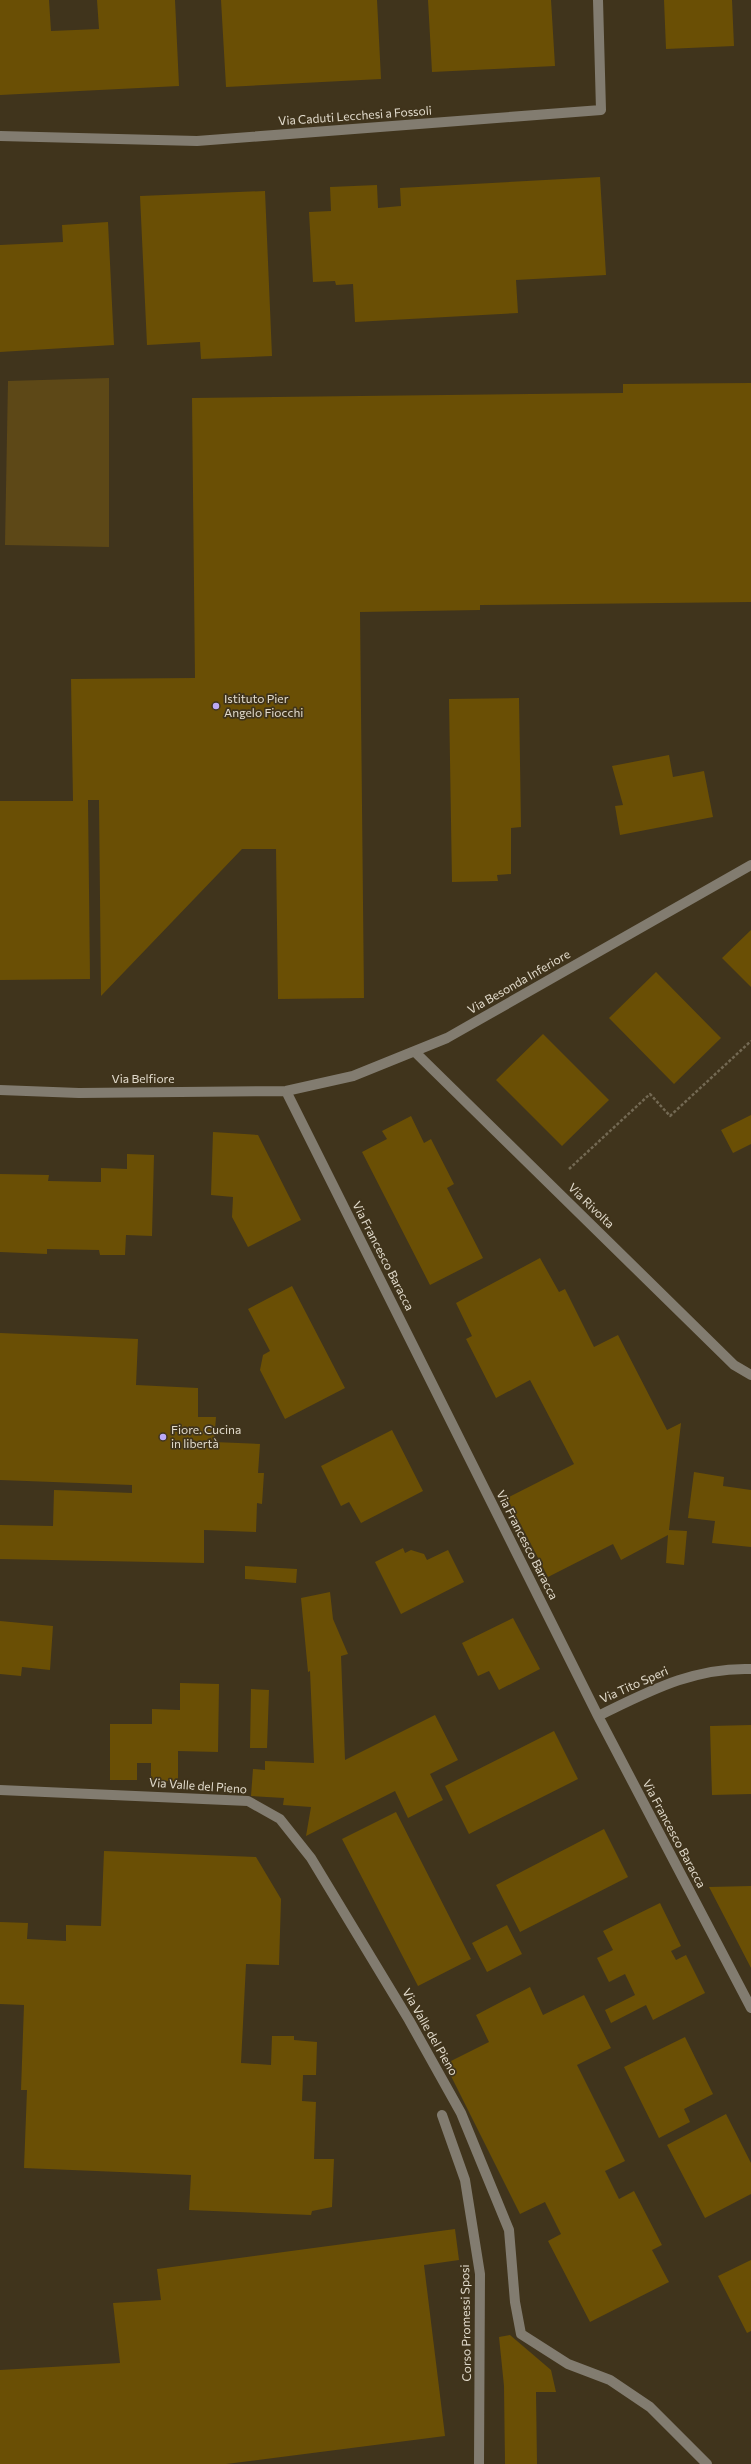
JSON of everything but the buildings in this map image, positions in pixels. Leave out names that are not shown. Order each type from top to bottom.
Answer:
[{"type":"street","name":"Via Caduti Lecchesi a Fossoli","points":[[0,136],[197,140],[601,110],[598,0]]},
{"type":"street","name":"Via Besonda Inferiore","points":[[286,1091],[353,1076],[447,1038],[751,865]]},
{"type":"street","name":"Via Rivolta","points":[[415,1052],[734,1365],[751,1376]]},
{"type":"street","name":"Via Belfiore","points":[[0,1090],[79,1093],[286,1091]]},
{"type":"street","name":"Via Francesco Baracca","points":[[286,1091],[598,1716],[751,2008]]},
{"type":"street","name":"Via Tito Speri","points":[[598,1716],[670,1681],[731,1668],[751,1669]]},
{"type":"street","name":"Via Valle del Pieno","points":[[0,1790],[248,1801],[280,1819],[311,1858],[410,2020],[461,2113],[509,2230],[515,2302],[521,2334],[568,2364],[610,2380],[650,2407],[707,2464]]},
{"type":"street","name":"Corso Promessi Sposi","points":[[442,2115],[466,2180],[480,2274],[479,2464]]},
{"type":"path","points":[[551,1186],[650,1094],[670,1116],[751,1041]]},
{"type":"shaded area","points":[[109,378],[109,547],[5,545],[8,381]]},
{"type":"place","name":"Istituto Pier Angelo Fiocchi","points":[[216,706]]},
{"type":"place","name":"Fiore. Cucina in libertà","points":[[163,1437]]}]
